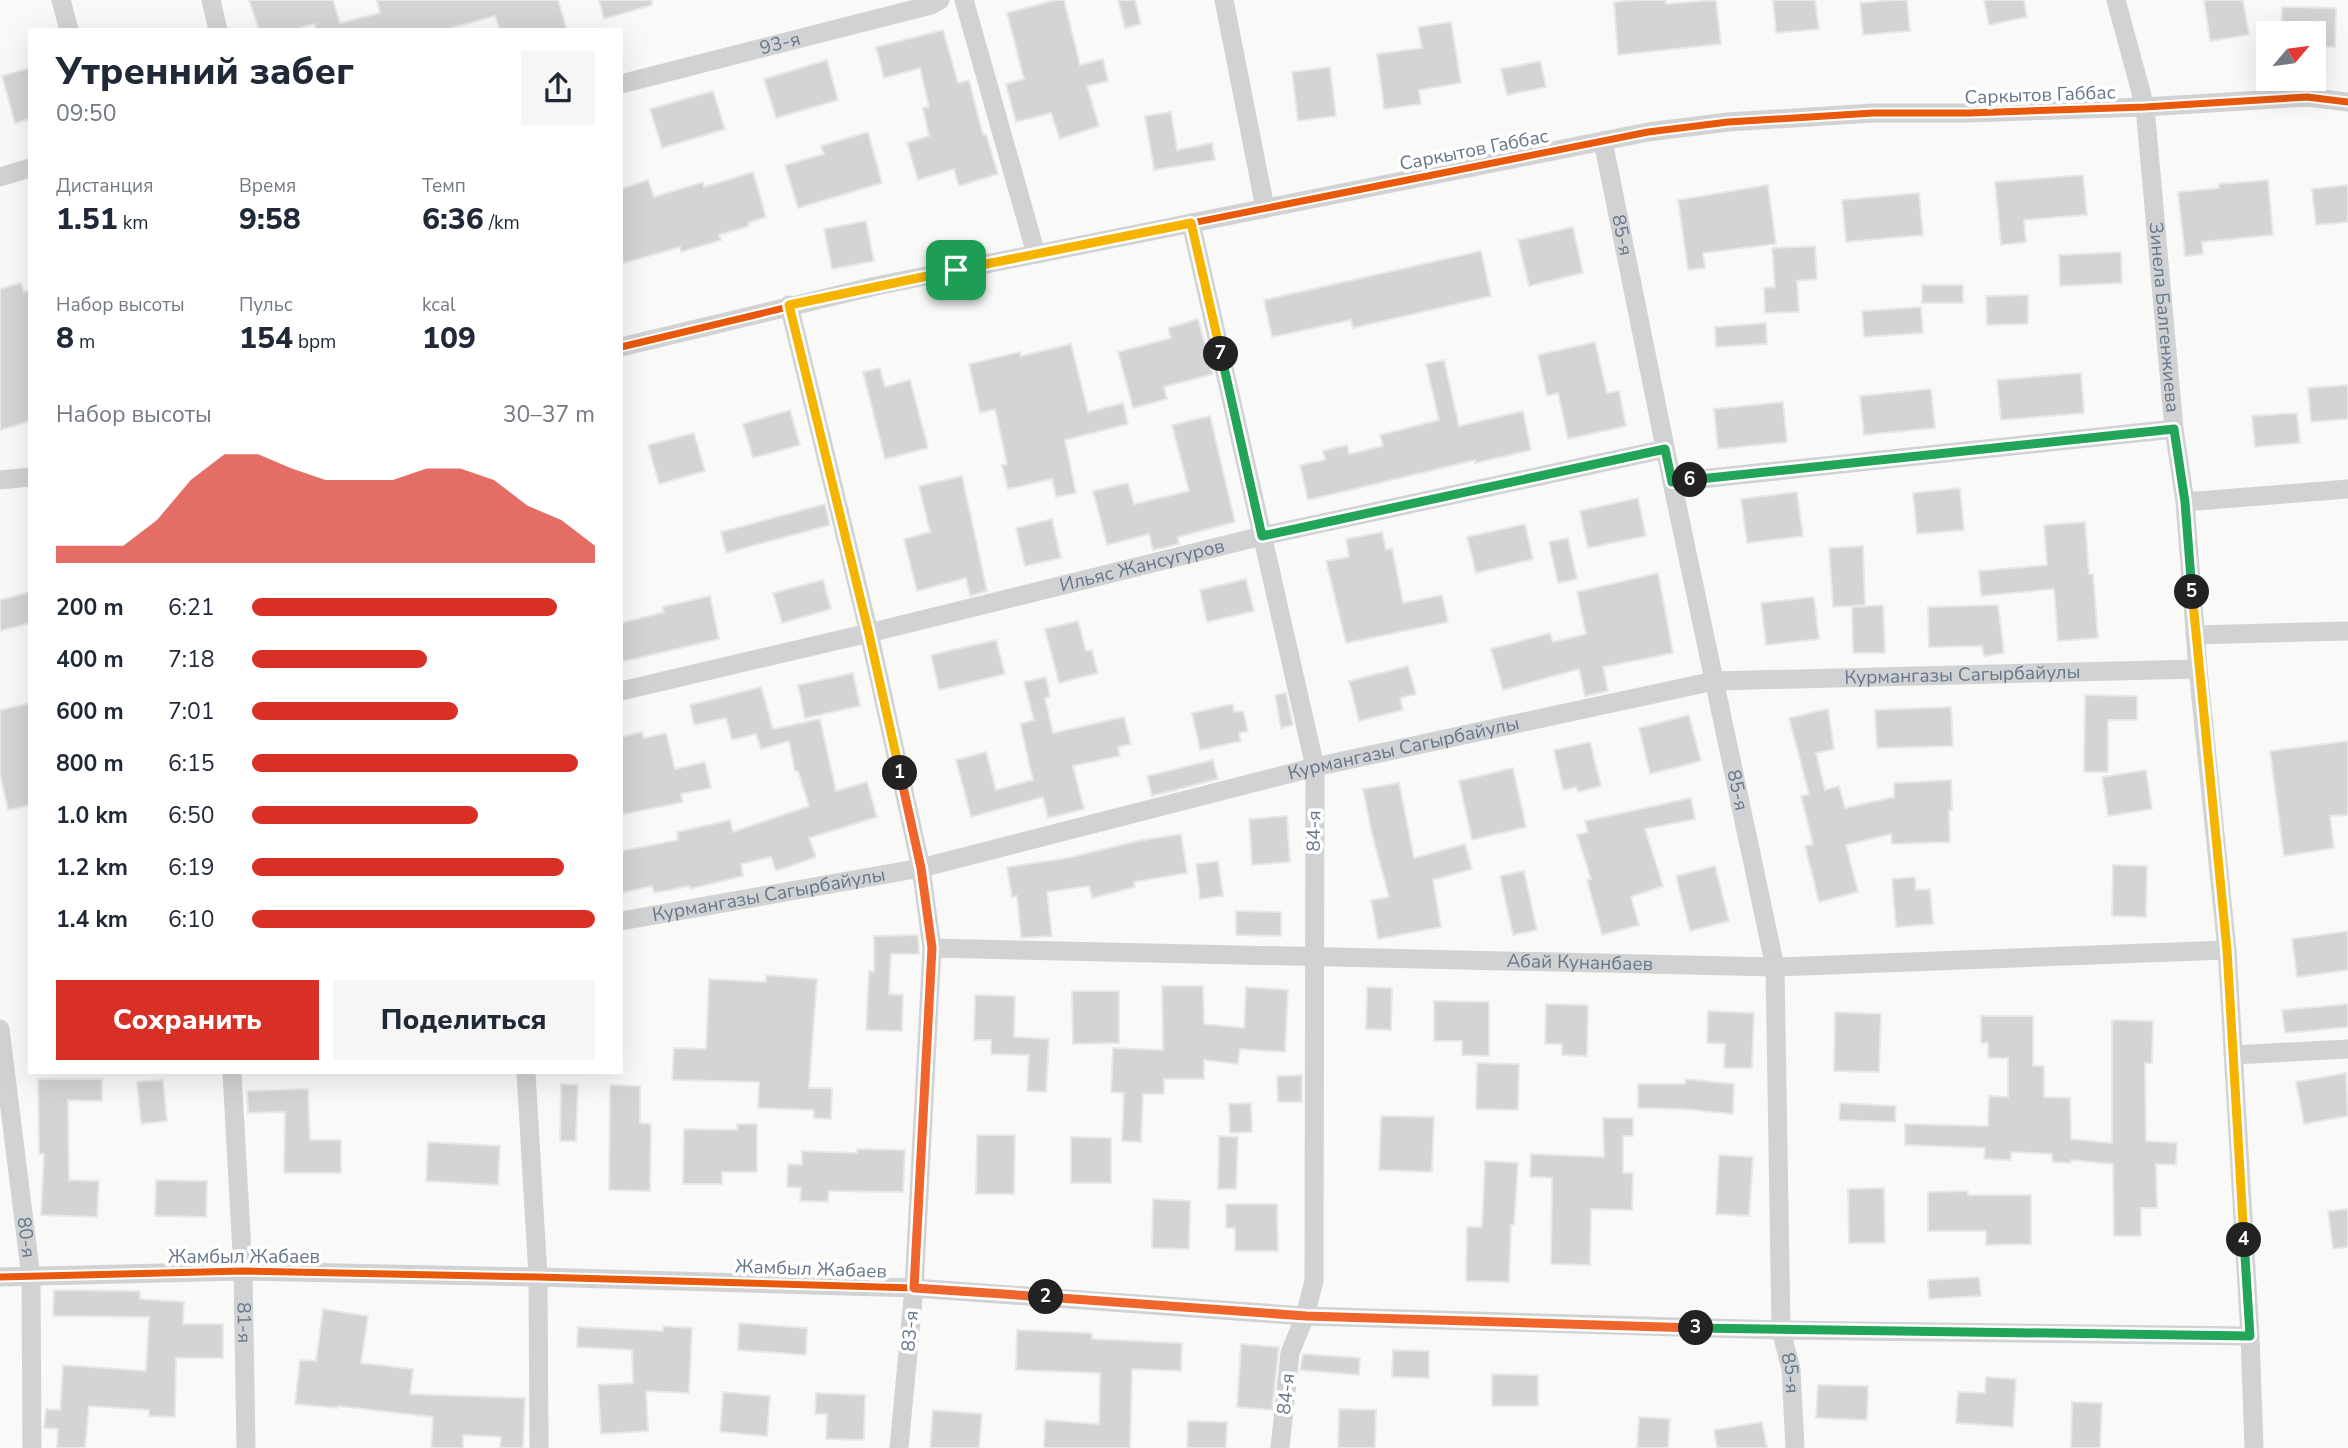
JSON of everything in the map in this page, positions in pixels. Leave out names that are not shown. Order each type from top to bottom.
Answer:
[{"type":"street","points":[[61,0],[68,28]]},
{"type":"street","points":[[211,0],[218,28]]},
{"type":"street","name":"93-я","points":[[623,83],[931,5],[940,0]]},
{"type":"street","points":[[964,0],[1035,254]]},
{"type":"street","points":[[1224,0],[1265,208]]},
{"type":"street","name":"Зинела Балгенжиева","points":[[2116,0],[2144,107],[2174,429],[2185,502],[2198,669],[2227,950],[2254,1448]]},
{"type":"street","points":[[2306,97],[2348,91]]},
{"type":"street","name":"Саркытов Габбас","points":[[623,346],[789,305],[1648,132],[1728,122],[1860,114],[2144,107],[2306,97],[2348,102]]},
{"type":"street","name":"85-я","points":[[1603,141],[1775,967],[1781,1330],[1791,1369],[1796,1448]]},
{"type":"street","points":[[0,177],[28,169]]},
{"type":"street","name":"84-я","points":[[1191,223],[1315,767],[1314,1281],[1306,1316],[1290,1353],[1280,1448]]},
{"type":"street","name":"83-я","points":[[789,305],[869,634],[921,868],[932,948],[914,1288],[900,1448]]},
{"type":"street","points":[[1672,482],[2174,429]]},
{"type":"street","name":"Ильяс Жансугуров","points":[[623,691],[869,634],[1262,536],[1665,449]]},
{"type":"street","points":[[0,480],[28,477]]},
{"type":"street","points":[[2185,502],[2348,489]]},
{"type":"street","points":[[2195,635],[2348,631]]},
{"type":"street","name":"Курмангазы Сагырбайулы","points":[[623,921],[921,868],[1315,767],[1714,681],[2198,669]]},
{"type":"street","name":"Абай Кунанбаев","points":[[932,948],[1775,967],[2227,950]]},
{"type":"street","name":"80-я","points":[[0,1029],[31,1277],[32,1448]]},
{"type":"street","points":[[2233,1055],[2348,1049]]},
{"type":"street","name":"81-я","points":[[232,1074],[243,1271],[246,1448]]},
{"type":"street","points":[[526,1074],[538,1277],[539,1448]]},
{"type":"street","name":"Жамбыл Жабаев","points":[[0,1277],[243,1271],[538,1277],[914,1288],[1306,1316],[1781,1330],[2250,1336]]},
{"type":"building","points":[[249,0],[333,0],[340,23],[380,13],[377,0],[558,0],[566,28],[499,28],[495,16],[451,28],[315,28],[315,24],[300,28],[258,28]]},
{"type":"building","points":[[599,0],[652,0],[652,5],[604,19]]},
{"type":"building","points":[[1064,0],[1080,65],[1103,59],[1108,81],[1087,86],[1099,126],[1060,139],[1051,113],[1016,122],[1006,84],[1024,79],[1007,13]]},
{"type":"building","points":[[1118,0],[1135,0],[1141,24],[1125,28]]},
{"type":"building","points":[[1666,0],[1666,4],[1716,0],[1721,44],[1618,55],[1614,2]]},
{"type":"building","points":[[1773,0],[1815,0],[1819,29],[1776,33]]},
{"type":"building","points":[[1907,0],[1910,31],[1863,35],[1860,3]]},
{"type":"building","points":[[1984,0],[2024,0],[2027,17],[1989,25]]},
{"type":"building","points":[[2204,0],[2243,0],[2249,35],[2210,41]]},
{"type":"building","points":[[2282,7],[2336,8],[2335,47],[2326,47],[2326,21],[2281,21]]},
{"type":"building","points":[[1451,22],[1461,83],[1419,90],[1421,104],[1384,109],[1377,54],[1422,48],[1418,27]]},
{"type":"building","points":[[943,30],[958,83],[969,80],[983,135],[986,134],[998,174],[959,186],[954,169],[918,180],[907,143],[929,136],[923,108],[929,107],[920,68],[884,78],[876,47]]},
{"type":"building","points":[[827,60],[838,100],[776,118],[764,79]]},
{"type":"building","points":[[1540,61],[1546,87],[1507,95],[1501,69]]},
{"type":"building","points":[[1330,67],[1336,116],[1298,121],[1292,72]]},
{"type":"building","points":[[28,69],[28,120],[15,123],[2,76]]},
{"type":"building","points":[[713,91],[725,129],[662,148],[650,109]]},
{"type":"building","points":[[1171,112],[1177,150],[1212,143],[1215,160],[1154,170],[1145,116]]},
{"type":"building","points":[[868,132],[882,183],[798,208],[785,165],[824,154],[821,146]]},
{"type":"building","points":[[753,172],[766,217],[748,223],[749,226],[719,235],[721,240],[681,252],[680,247],[623,263],[623,188],[648,180],[654,197],[703,182],[704,187]]},
{"type":"building","points":[[2083,175],[2087,215],[2024,220],[2026,242],[2001,245],[1995,182]]},
{"type":"building","points":[[2268,180],[2273,235],[2202,242],[2203,254],[2185,256],[2178,192],[2219,188],[2219,184]]},
{"type":"building","points":[[1768,185],[1776,244],[1703,253],[1705,268],[1688,270],[1678,200]]},
{"type":"building","points":[[2348,185],[2348,222],[2316,225],[2312,189]]},
{"type":"building","points":[[1919,193],[1923,235],[1846,242],[1842,200]]},
{"type":"building","points":[[866,221],[874,261],[832,269],[824,229]]},
{"type":"building","points":[[1573,227],[1583,273],[1529,286],[1518,240]]},
{"type":"building","points":[[1815,246],[1817,279],[1797,281],[1799,312],[1765,313],[1764,288],[1775,287],[1772,248]]},
{"type":"building","points":[[1481,251],[1491,296],[1353,328],[1351,320],[1272,337],[1264,300]]},
{"type":"building","points":[[2121,252],[2122,283],[2060,286],[2059,255]]},
{"type":"building","points":[[21,283],[24,292],[28,291],[28,422],[0,430],[0,289]]},
{"type":"building","points":[[1922,285],[1963,285],[1963,303],[1922,303]]},
{"type":"building","points":[[2028,295],[2028,324],[1987,325],[1986,296]]},
{"type":"building","points":[[1921,307],[1923,333],[1864,337],[1862,311]]},
{"type":"building","points":[[1198,319],[1213,374],[1164,387],[1167,399],[1133,408],[1118,352],[1171,338],[1168,328]]},
{"type":"building","points":[[1766,323],[1767,344],[1716,347],[1715,327]]},
{"type":"building","points":[[1595,342],[1607,393],[1619,391],[1626,426],[1568,439],[1558,393],[1547,396],[1538,355]]},
{"type":"building","points":[[1071,344],[1088,412],[1123,403],[1128,424],[1065,440],[1076,493],[1056,497],[1052,479],[1008,489],[1002,465],[1007,464],[995,409],[980,413],[969,364],[1020,352],[1021,356]]},
{"type":"building","points":[[1444,360],[1459,426],[1523,411],[1531,450],[1475,463],[1475,460],[1308,500],[1300,465],[1325,460],[1323,451],[1347,445],[1349,454],[1383,446],[1380,435],[1439,420],[1426,364]]},
{"type":"building","points":[[880,368],[885,387],[910,380],[928,448],[885,459],[863,372]]},
{"type":"building","points":[[2081,373],[2084,413],[2001,420],[1997,380]]},
{"type":"building","points":[[2348,385],[2348,419],[2311,422],[2308,388]]},
{"type":"building","points":[[1931,389],[1935,428],[1864,435],[1860,396]]},
{"type":"building","points":[[1783,402],[1787,442],[1718,449],[1714,409]]},
{"type":"building","points":[[790,410],[800,445],[753,458],[743,424]]},
{"type":"building","points":[[2297,413],[2300,443],[2255,447],[2252,416]]},
{"type":"building","points":[[1210,416],[1235,522],[1178,537],[1179,544],[1153,550],[1149,534],[1107,545],[1093,491],[1128,483],[1134,504],[1189,491],[1172,425]]},
{"type":"building","points":[[694,433],[705,471],[659,484],[648,445]]},
{"type":"building","points":[[962,476],[987,591],[970,596],[966,578],[917,591],[904,539],[930,532],[919,486]]},
{"type":"building","points":[[1960,488],[1964,530],[1917,534],[1913,493]]},
{"type":"building","points":[[1797,492],[1803,536],[1747,543],[1741,499]]},
{"type":"building","points":[[1638,498],[1646,536],[1588,548],[1580,511]]},
{"type":"building","points":[[825,504],[830,525],[726,553],[721,532]]},
{"type":"building","points":[[1052,519],[1061,558],[1025,566],[1016,528]]},
{"type":"building","points":[[2085,522],[2089,574],[2093,574],[2098,638],[2058,641],[2054,589],[1981,596],[1979,571],[2047,565],[2044,525]]},
{"type":"building","points":[[1525,524],[1533,559],[1476,573],[1467,537]]},
{"type":"building","points":[[1382,532],[1386,550],[1392,548],[1403,603],[1442,595],[1448,622],[1346,643],[1326,561],[1349,557],[1346,539]]},
{"type":"building","points":[[1568,538],[1577,579],[1558,583],[1549,542]]},
{"type":"building","points":[[1863,546],[1865,605],[1833,607],[1829,548]]},
{"type":"building","points":[[1658,573],[1673,653],[1603,667],[1608,691],[1585,696],[1579,669],[1503,690],[1491,649],[1550,633],[1553,642],[1586,634],[1577,592]]},
{"type":"building","points":[[1246,579],[1254,611],[1207,622],[1200,590]]},
{"type":"building","points":[[823,580],[831,609],[782,623],[773,593]]},
{"type":"building","points":[[28,593],[28,624],[0,631],[0,600]]},
{"type":"building","points":[[710,596],[719,639],[623,662],[623,622],[664,612],[662,607]]},
{"type":"building","points":[[1814,597],[1819,639],[1766,645],[1761,603]]},
{"type":"building","points":[[1883,605],[1885,653],[1853,653],[1852,607]]},
{"type":"building","points":[[1998,605],[2004,653],[1984,656],[1982,646],[1929,647],[1928,607]]},
{"type":"building","points":[[1078,621],[1086,651],[1092,650],[1098,673],[1059,683],[1045,629]]},
{"type":"building","points":[[996,640],[1005,674],[939,690],[931,655]]},
{"type":"building","points":[[1408,666],[1416,694],[1400,698],[1403,710],[1359,721],[1349,681]]},
{"type":"building","points":[[853,673],[860,706],[805,718],[798,685]]},
{"type":"building","points":[[1046,677],[1050,697],[1045,698],[1053,733],[1124,717],[1131,744],[1118,747],[1120,756],[1073,766],[1084,809],[1048,818],[1043,797],[971,817],[956,760],[986,752],[996,790],[1033,780],[1020,724],[1034,720],[1024,682]]},
{"type":"building","points":[[761,687],[773,729],[820,719],[836,791],[867,782],[877,817],[809,838],[816,857],[776,871],[771,857],[741,864],[743,876],[690,889],[690,886],[654,893],[652,886],[623,893],[623,851],[678,840],[677,832],[730,820],[733,832],[809,806],[798,771],[795,771],[789,741],[761,749],[756,734],[732,740],[726,718],[694,725],[690,705]]},
{"type":"building","points":[[1286,693],[1293,725],[1281,728],[1275,695]]},
{"type":"building","points":[[2085,695],[2137,696],[2137,720],[2108,720],[2108,772],[2084,772]]},
{"type":"building","points":[[28,703],[28,805],[8,810],[0,774],[0,710]]},
{"type":"building","points":[[1233,704],[1234,712],[1243,711],[1248,731],[1239,733],[1241,741],[1200,750],[1192,713]]},
{"type":"building","points":[[1951,707],[1953,746],[1877,748],[1875,710]]},
{"type":"building","points":[[1828,709],[1834,749],[1816,753],[1825,790],[1839,786],[1845,808],[1894,797],[1894,783],[1951,780],[1952,810],[1949,810],[1950,842],[1892,844],[1891,834],[1846,845],[1858,892],[1819,902],[1805,846],[1813,844],[1801,796],[1809,794],[1789,718]]},
{"type":"building","points":[[1689,715],[1701,761],[1650,774],[1639,728]]},
{"type":"building","points":[[642,732],[644,738],[666,733],[675,769],[705,762],[711,788],[681,794],[683,802],[623,815],[623,737]]},
{"type":"building","points":[[2348,741],[2348,815],[2330,816],[2334,848],[2284,856],[2270,751]]},
{"type":"building","points":[[1590,742],[1601,786],[1578,792],[1576,787],[1563,790],[1554,750]]},
{"type":"building","points":[[1213,760],[1218,779],[1152,796],[1147,776]]},
{"type":"building","points":[[1513,768],[1526,827],[1472,840],[1459,781]]},
{"type":"building","points":[[2146,770],[2152,809],[2108,816],[2102,777]]},
{"type":"building","points":[[1399,783],[1414,858],[1465,844],[1472,869],[1433,880],[1441,927],[1378,939],[1371,900],[1389,897],[1363,789]]},
{"type":"building","points":[[1691,798],[1695,819],[1645,829],[1663,886],[1631,897],[1639,925],[1602,935],[1587,880],[1591,879],[1577,835],[1588,832],[1585,821]]},
{"type":"building","points":[[1287,816],[1290,862],[1252,865],[1249,819]]},
{"type":"building","points":[[1181,834],[1187,873],[1134,882],[1135,887],[1092,898],[1089,886],[1047,892],[1052,936],[1021,938],[1017,896],[1012,897],[1007,867],[1068,858],[1137,841]]},
{"type":"building","points":[[1218,861],[1223,896],[1200,899],[1196,864]]},
{"type":"building","points":[[2113,865],[2147,866],[2146,917],[2112,916]]},
{"type":"building","points":[[1715,866],[1729,921],[1690,931],[1676,876]]},
{"type":"building","points":[[1524,871],[1537,930],[1513,935],[1500,876]]},
{"type":"building","points":[[1915,877],[1916,890],[1930,889],[1933,924],[1896,927],[1892,879]]},
{"type":"building","points":[[1236,911],[1281,912],[1281,936],[1236,935]]},
{"type":"building","points":[[2348,931],[2348,970],[2297,977],[2292,939]]},
{"type":"building","points":[[918,935],[919,954],[891,954],[889,994],[903,995],[902,1031],[866,1030],[869,971],[874,972],[874,936]]},
{"type":"building","points":[[766,975],[817,979],[809,1088],[832,1088],[831,1119],[814,1118],[814,1110],[758,1108],[759,1082],[672,1080],[674,1048],[706,1049],[709,979],[766,982]]},
{"type":"building","points":[[1162,986],[1203,986],[1204,1024],[1244,1028],[1246,987],[1288,990],[1285,1052],[1240,1049],[1238,1064],[1204,1060],[1204,1079],[1164,1079],[1164,1094],[1143,1094],[1141,1142],[1122,1141],[1124,1093],[1111,1092],[1113,1048],[1163,1050]]},
{"type":"building","points":[[1367,987],[1392,988],[1391,1030],[1366,1029]]},
{"type":"building","points":[[1072,991],[1119,991],[1119,1043],[1073,1044]]},
{"type":"building","points":[[975,995],[1015,996],[1014,1037],[1049,1039],[1046,1092],[1027,1091],[1029,1055],[991,1054],[991,1040],[974,1040]]},
{"type":"building","points":[[1434,1001],[1489,1002],[1489,1056],[1462,1055],[1462,1041],[1434,1041]]},
{"type":"building","points":[[1546,1004],[1588,1005],[1587,1056],[1562,1055],[1562,1044],[1545,1044]]},
{"type":"building","points":[[2348,1004],[2348,1027],[2285,1033],[2282,1010]]},
{"type":"building","points":[[1708,1011],[1754,1013],[1752,1068],[1724,1068],[1725,1044],[1707,1043]]},
{"type":"building","points":[[1835,1012],[1881,1014],[1879,1072],[1834,1071]]},
{"type":"building","points":[[1981,1016],[2033,1016],[2033,1066],[2044,1066],[2044,1097],[2070,1098],[2071,1139],[2112,1143],[2112,1020],[2153,1021],[2152,1063],[2145,1063],[2146,1141],[2177,1143],[2176,1165],[2156,1164],[2157,1208],[2141,1208],[2141,1236],[2114,1236],[2113,1164],[2071,1160],[2071,1163],[2052,1162],[2052,1154],[2011,1152],[2011,1160],[1984,1159],[1985,1148],[1905,1145],[1905,1124],[1988,1126],[1989,1096],[2008,1097],[2008,1058],[1988,1058],[1988,1043],[1981,1043]]},
{"type":"building","points":[[1477,1063],[1519,1064],[1518,1110],[1476,1109]]},
{"type":"building","points":[[2346,1073],[2348,1116],[2304,1124],[2296,1082]]},
{"type":"building","points":[[1302,1075],[1302,1102],[1278,1102],[1277,1076]]},
{"type":"building","points":[[38,1079],[102,1079],[102,1101],[68,1100],[69,1180],[99,1181],[97,1217],[41,1215],[44,1154],[39,1154]]},
{"type":"building","points":[[1685,1079],[1734,1084],[1733,1114],[1638,1108],[1638,1084],[1685,1084]]},
{"type":"building","points":[[163,1080],[167,1121],[141,1124],[137,1082]]},
{"type":"building","points":[[561,1084],[578,1085],[576,1141],[560,1141]]},
{"type":"building","points":[[610,1085],[640,1086],[640,1123],[651,1124],[650,1191],[609,1190]]},
{"type":"building","points":[[308,1089],[310,1140],[341,1140],[341,1173],[284,1173],[285,1112],[248,1113],[247,1091]]},
{"type":"building","points":[[1251,1103],[1252,1132],[1230,1133],[1229,1104]]},
{"type":"building","points":[[1840,1103],[1896,1106],[1895,1122],[1839,1120]]},
{"type":"building","points":[[1381,1116],[1434,1117],[1432,1172],[1379,1170]]},
{"type":"building","points":[[1603,1118],[1633,1118],[1633,1136],[1623,1136],[1623,1173],[1633,1173],[1632,1210],[1591,1209],[1590,1265],[1551,1264],[1552,1178],[1530,1177],[1531,1154],[1604,1157]]},
{"type":"building","points":[[737,1124],[757,1124],[757,1172],[722,1172],[722,1184],[683,1184],[684,1129],[737,1130]]},
{"type":"building","points":[[977,1135],[1015,1135],[1014,1194],[976,1194]]},
{"type":"building","points":[[1219,1136],[1238,1137],[1236,1189],[1218,1189]]},
{"type":"building","points":[[1071,1137],[1111,1138],[1111,1183],[1071,1183]]},
{"type":"building","points":[[428,1142],[500,1146],[498,1185],[426,1181]]},
{"type":"building","points":[[857,1149],[905,1150],[903,1192],[829,1191],[828,1202],[800,1201],[801,1188],[787,1187],[788,1164],[802,1165],[802,1151],[857,1153]]},
{"type":"building","points":[[1719,1155],[1753,1157],[1749,1216],[1716,1214]]},
{"type":"building","points":[[1485,1161],[1518,1163],[1514,1225],[1511,1225],[1509,1282],[1466,1281],[1467,1227],[1482,1227]]},
{"type":"building","points":[[156,1180],[207,1181],[206,1217],[155,1216]]},
{"type":"building","points":[[1884,1188],[1885,1243],[1849,1243],[1848,1189]]},
{"type":"building","points":[[1968,1191],[1968,1195],[2031,1195],[2031,1244],[1986,1245],[1986,1231],[1928,1231],[1928,1192]]},
{"type":"building","points":[[1153,1199],[1190,1201],[1189,1249],[1152,1248]]},
{"type":"building","points":[[1226,1204],[1277,1204],[1278,1251],[1235,1251],[1235,1228],[1226,1228]]},
{"type":"building","points":[[2348,1209],[2348,1247],[2333,1249],[2328,1211]]},
{"type":"building","points":[[1979,1277],[1981,1296],[1929,1299],[1928,1280]]},
{"type":"building","points":[[54,1290],[140,1291],[140,1299],[184,1302],[183,1324],[223,1324],[223,1358],[176,1358],[175,1417],[149,1416],[149,1410],[89,1406],[85,1448],[57,1448],[58,1429],[44,1428],[46,1409],[60,1410],[63,1365],[146,1371],[149,1317],[53,1316]]},
{"type":"building","points":[[323,1309],[368,1316],[361,1363],[413,1369],[410,1394],[525,1398],[523,1448],[500,1448],[501,1437],[463,1435],[463,1448],[431,1448],[433,1417],[295,1404],[300,1360],[316,1361]]},
{"type":"building","points":[[739,1323],[807,1328],[806,1355],[738,1350]]},
{"type":"building","points":[[663,1326],[692,1328],[689,1393],[646,1391],[648,1431],[601,1434],[598,1385],[633,1383],[632,1350],[577,1347],[578,1327],[663,1331]]},
{"type":"building","points":[[1017,1330],[1092,1333],[1092,1339],[1182,1343],[1181,1371],[1132,1369],[1130,1448],[1044,1448],[1045,1420],[1099,1424],[1100,1373],[1016,1370]]},
{"type":"building","points":[[1241,1344],[1279,1347],[1272,1410],[1237,1407]]},
{"type":"building","points":[[1393,1350],[1429,1351],[1429,1378],[1392,1377]]},
{"type":"building","points":[[1303,1354],[1360,1358],[1359,1375],[1300,1370]]},
{"type":"building","points":[[1492,1374],[1538,1375],[1538,1406],[1492,1406]]},
{"type":"building","points":[[1986,1377],[2016,1379],[2013,1427],[1956,1423],[1958,1392],[1985,1393]]},
{"type":"building","points":[[1818,1385],[1868,1386],[1867,1420],[1816,1418]]},
{"type":"building","points":[[723,1392],[770,1396],[767,1436],[720,1432]]},
{"type":"building","points":[[816,1393],[865,1395],[864,1440],[826,1439],[827,1414],[815,1414]]},
{"type":"building","points":[[2072,1402],[2102,1403],[2100,1448],[2071,1448]]},
{"type":"building","points":[[1339,1409],[1376,1410],[1375,1448],[1338,1448]]},
{"type":"building","points":[[933,1410],[982,1414],[979,1448],[930,1448]]},
{"type":"building","points":[[1639,1417],[1670,1419],[1668,1448],[1637,1448]]},
{"type":"building","points":[[1188,1421],[1227,1422],[1226,1448],[1187,1448]]},
{"type":"building","points":[[1762,1422],[1767,1448],[1717,1448],[1714,1430]]},
{"type":"cycle path","points":[[623,347],[876,286],[1648,132],[1728,122],[1873,113],[1969,113],[2145,107],[2307,97],[2348,102]]},
{"type":"cycle path","points":[[0,1277],[243,1271],[538,1277],[914,1288],[1305,1316],[1781,1330],[2250,1336]]},
{"type":"route","points":[[1191,223],[1262,536],[1665,449],[1672,482],[2174,429],[2185,502],[2198,669],[2227,950],[2250,1336],[1781,1330],[1306,1316],[914,1288],[932,948],[921,868],[904,790],[789,305],[956,270],[1191,223]]}]
